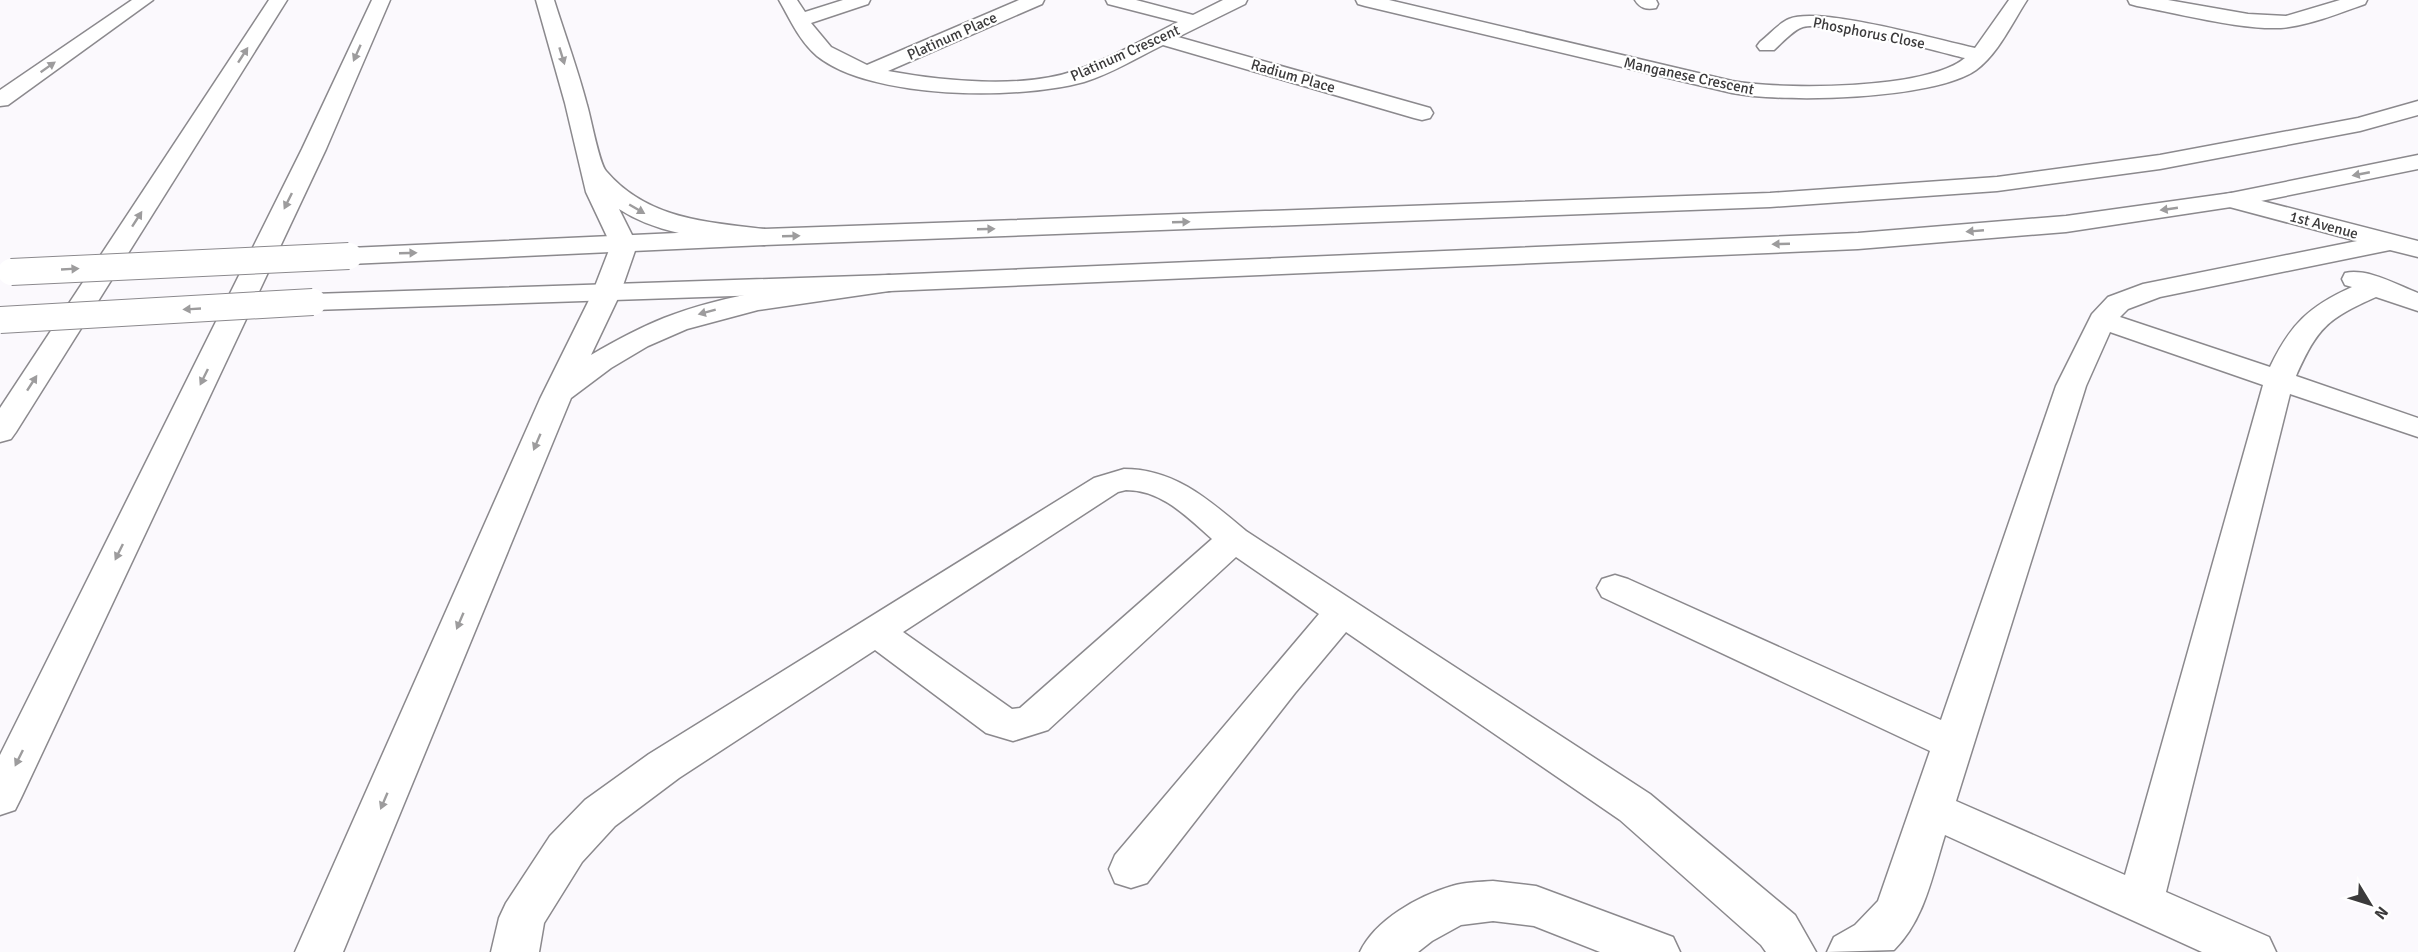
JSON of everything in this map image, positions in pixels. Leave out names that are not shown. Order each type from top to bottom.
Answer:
[{"type":"main road","points":[[0,100],[144,0]]},
{"type":"main road","points":[[0,432],[278,0]]},
{"type":"main road","points":[[0,798],[314,149],[381,0]]},
{"type":"main road","points":[[319,952],[555,399],[606,294],[624,245],[598,192],[576,103],[545,0]]},
{"type":"main road","name":"Platinum Crescent","points":[[788,0],[809,37],[831,57],[869,72],[932,86],[969,87],[1049,83],[1080,77],[1163,39],[1238,0]]},
{"type":"main road","points":[[801,20],[861,0]]},
{"type":"main road","name":"Platinum Place","points":[[869,72],[1035,0]]},
{"type":"main road","points":[[1115,0],[1194,21]]},
{"type":"main road","name":"Manganese Crescent","points":[[1365,0],[1692,78],[1764,92],[1886,87],[1923,82],[1959,72],[1979,55],[2018,0]]},
{"type":"main road","points":[[2137,0],[2248,20],[2286,22],[2315,16],[2358,0]]},
{"type":"main road","points":[[1436,16],[1454,6]]},
{"type":"main road","name":"Phosphorus Close","points":[[1767,46],[1794,23],[1813,21],[1851,26],[1979,55]]},
{"type":"main road","name":"Radium Place","points":[[1163,39],[1422,113]]},
{"type":"main road","points":[[6,272],[764,237],[1770,200],[1986,184],[2160,162],[2360,124],[2418,108]]},
{"type":"main road","points":[[0,320],[313,302],[889,283],[1858,241],[2066,224],[2231,200],[2418,162]]},
{"type":"main road","points":[[593,171],[631,206],[651,217],[682,226],[764,237]]},
{"type":"main road","name":"1st Avenue","points":[[2231,200],[2403,246]]},
{"type":"main road","points":[[1878,945],[1898,912],[2071,386],[2102,320],[2118,303],[2153,290],[2316,258],[2403,246]]},
{"type":"main road","points":[[2316,258],[2374,287],[2418,303]]},
{"type":"main road","points":[[555,399],[580,376],[612,352],[684,319],[744,302],[889,283]]},
{"type":"main road","points":[[2141,901],[2279,380],[2304,331],[2316,319],[2374,287]]},
{"type":"main road","points":[[2102,320],[2418,428]]},
{"type":"main road","points":[[515,952],[522,918],[566,849],[600,813],[664,766],[1120,478],[1144,478],[1160,483],[1195,507],[1234,539],[1635,807],[1778,930],[1792,952]]},
{"type":"main road","points":[[877,632],[1000,722],[1010,726],[1019,726],[1034,718],[1234,539]]},
{"type":"main road","points":[[1615,588],[1954,744]]},
{"type":"main road","points":[[1131,869],[1281,683],[1342,612]]},
{"type":"main road","points":[[1932,810],[2252,952]]},
{"type":"main road","points":[[1384,952],[1415,926],[1454,905],[1493,901],[1536,906],[1641,949]]}]
